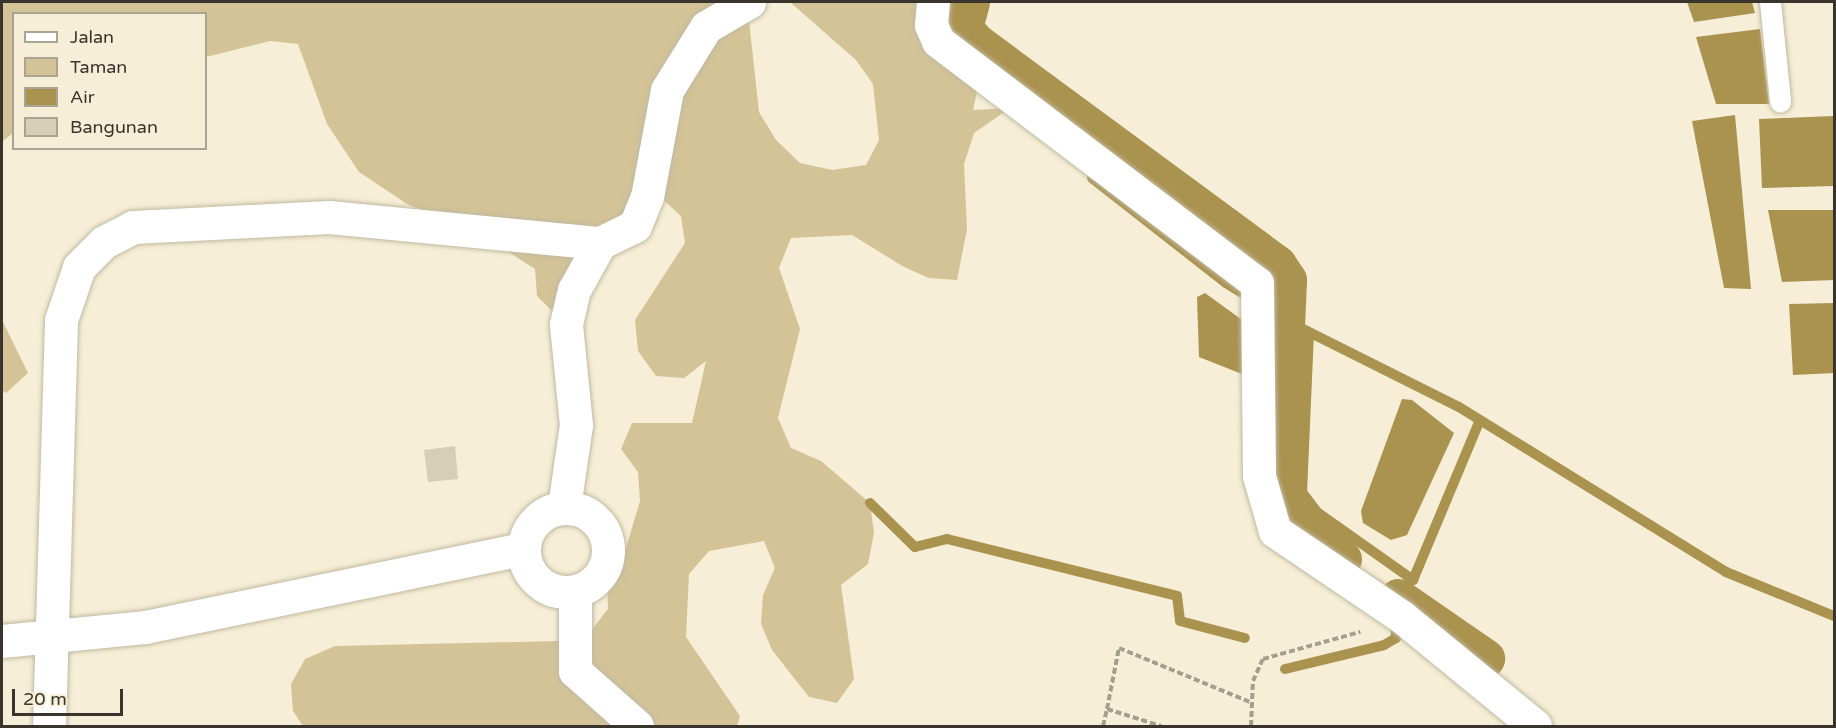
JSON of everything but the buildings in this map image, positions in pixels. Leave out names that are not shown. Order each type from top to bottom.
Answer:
[{"type":"street","points":[[49,726],[49,637],[61,320],[79,267],[104,242],[133,227],[329,217],[600,243],[635,226],[647,197],[667,90],[683,63],[706,27],[748,2]]},
{"type":"street","points":[[933,2],[931,24],[938,41],[1245,272],[1261,298],[1258,347],[1261,487],[1275,531],[1402,617],[1535,726]]},
{"type":"street","points":[[564,507],[576,425],[566,324],[574,290],[600,243]]},
{"type":"street","points":[[564,507],[594,517],[610,545],[602,576],[574,593],[549,590],[529,574],[522,549],[535,520],[564,507]]},
{"type":"street","points":[[2,641],[145,627],[522,549]]},
{"type":"street","points":[[574,593],[575,670],[637,726]]},
{"type":"lane","points":[[1770,2],[1780,101]]},
{"type":"path","points":[[1251,726],[1250,702],[1263,659],[1372,628]]},
{"type":"path","points":[[1103,726],[1119,648],[1250,702]]},
{"type":"path","points":[[1107,709],[1161,726]]},
{"type":"green space","points":[[2,2],[747,2],[759,112],[776,140],[800,163],[832,170],[866,165],[879,140],[873,84],[856,60],[790,2],[951,2],[968,10],[963,28],[984,59],[973,110],[1010,108],[974,133],[964,164],[967,229],[957,280],[929,278],[904,267],[852,235],[791,238],[779,268],[800,329],[778,418],[791,448],[821,461],[870,503],[874,533],[868,564],[841,585],[854,679],[837,703],[809,697],[772,650],[761,624],[763,595],[775,568],[764,541],[709,551],[689,574],[686,637],[740,716],[737,726],[303,726],[293,711],[291,684],[305,659],[335,646],[559,641],[589,633],[608,609],[607,582],[623,558],[640,501],[638,472],[621,449],[632,423],[692,423],[706,361],[684,378],[656,376],[638,351],[635,320],[685,243],[681,216],[660,197],[634,213],[604,271],[558,317],[537,296],[535,269],[485,237],[407,204],[359,172],[327,124],[298,44],[270,41],[207,57],[207,12],[12,12],[12,134],[2,142]]},
{"type":"green space","points":[[2,320],[28,373],[6,393],[2,390]]},
{"type":"water","points":[[1687,2],[1752,2],[1755,13],[1694,22]]},
{"type":"water","points":[[1760,29],[1769,104],[1716,104],[1696,37]]},
{"type":"water","points":[[1735,115],[1751,289],[1724,288],[1692,121]]},
{"type":"water","points":[[1834,116],[1834,186],[1762,188],[1759,119]]},
{"type":"water","points":[[1768,210],[1834,210],[1834,280],[1782,282]]},
{"type":"water","points":[[1205,293],[1260,333],[1252,378],[1199,357],[1197,297]]},
{"type":"water","points":[[1834,303],[1834,373],[1793,375],[1789,304]]},
{"type":"water","points":[[1402,399],[1412,400],[1454,433],[1407,535],[1391,540],[1363,523],[1361,511]]},
{"type":"waterway","points":[[970,2],[963,28],[975,42],[1277,265],[1287,280],[1278,487],[1288,516],[1342,559]]},
{"type":"waterway","points":[[1092,178],[1226,283],[1289,322],[1459,407],[1726,572],[1834,616]]},
{"type":"waterway","points":[[1309,333],[1302,492],[1317,512],[1413,580],[1480,420]]},
{"type":"waterway","points":[[870,503],[915,547],[947,539],[1177,596],[1180,621],[1245,638]]},
{"type":"waterway","points":[[1398,598],[1485,658]]},
{"type":"waterway","points":[[1285,669],[1384,645],[1396,638],[1395,620]]}]
